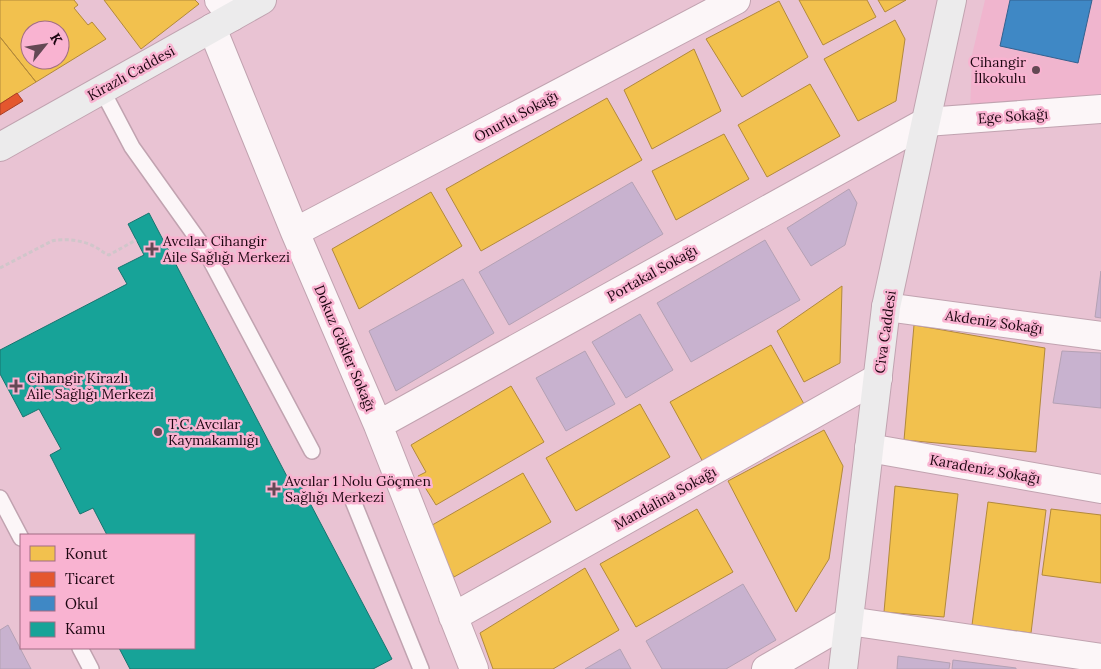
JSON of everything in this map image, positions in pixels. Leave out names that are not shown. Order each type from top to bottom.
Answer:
[{"type":"street","name":"Kirazlı Caddesi","points":[[0,147],[102,90],[221,15],[262,0]]},
{"type":"street","name":"Onurlu Sokağı","points":[[295,232],[736,0]]},
{"type":"street","name":"Civa Caddesi","points":[[843,669],[886,307],[952,0]]},
{"type":"street","name":"Dokuz Gökler Sokağı","points":[[221,15],[295,232],[378,425],[474,669]]},
{"type":"street","name":"Ege Sokağı","points":[[926,122],[1101,109]]},
{"type":"street","name":"Portakal Sokağı","points":[[378,425],[926,122]]},
{"type":"street","name":"Akdeniz Sokağı","points":[[886,307],[1101,336]]},
{"type":"street","name":"Mandalina Sokağı","points":[[453,617],[878,378]]},
{"type":"street","name":"Karadeniz Sokağı","points":[[870,448],[1101,489]]},
{"type":"street","points":[[766,669],[849,621],[1101,658]]},
{"type":"lane","points":[[102,90],[132,147],[204,248],[312,451]]},
{"type":"lane","points":[[0,498],[20,536]]},
{"type":"lane","points":[[353,501],[421,669]]},
{"type":"lane","points":[[81,649],[91,669]]},
{"type":"path","points":[[0,268],[59,240],[77,241],[96,247],[102,253],[109,255],[136,240]]},
{"type":"shaded area","name":"Cihangir İlkokulu","points":[[985,0],[1101,0],[1101,100],[970,113],[972,55]]},
{"type":"building: Konut","points":[[0,0],[74,0],[78,5],[74,8],[88,25],[92,22],[106,39],[70,61],[70,20],[20,20],[20,62],[0,37]]},
{"type":"building: Konut","points":[[104,0],[195,0],[199,4],[141,49]]},
{"type":"building: Konut","points":[[799,0],[867,0],[876,17],[823,45]]},
{"type":"building: Konut","points":[[878,0],[906,0],[885,12]]},
{"type":"building: Konut","points":[[779,1],[808,57],[742,97],[706,39]]},
{"type":"building: Konut","points":[[895,20],[905,39],[896,101],[858,121],[824,59]]},
{"type":"building: Konut","points":[[0,37],[20,62],[20,70],[26,70],[36,82],[0,104]]},
{"type":"building: Konut","points":[[694,49],[721,111],[652,149],[624,90]]},
{"type":"building: Konut","points":[[26,70],[56,70],[36,82]]},
{"type":"building: Konut","points":[[810,84],[840,136],[767,177],[738,125]]},
{"type":"building: Konut","points":[[607,98],[642,160],[481,251],[446,189]]},
{"type":"building: Konut","points":[[724,134],[749,179],[676,220],[652,171]]},
{"type":"building: Konut","points":[[431,192],[462,246],[359,309],[332,249]]},
{"type":"building: Konut","points":[[842,286],[840,363],[804,382],[777,331]]},
{"type":"building: Konut","points":[[914,325],[1045,348],[1036,452],[904,440]]},
{"type":"building: Konut","points":[[771,345],[804,404],[703,462],[670,402]]},
{"type":"building: Konut","points":[[511,386],[544,442],[436,505],[418,476],[426,472],[411,445]]},
{"type":"building: Konut","points":[[640,404],[670,457],[576,511],[546,458]]},
{"type":"building: Konut","points":[[824,430],[843,466],[829,559],[796,612],[728,481]]},
{"type":"building: Konut","points":[[523,473],[551,522],[454,577],[427,528]]},
{"type":"building: Konut","points":[[895,486],[958,494],[944,617],[884,612]]},
{"type":"building: Konut","points":[[988,502],[1046,510],[1031,633],[972,625]]},
{"type":"building: Konut","points":[[697,509],[733,572],[636,627],[600,564]]},
{"type":"building: Konut","points":[[1051,509],[1101,515],[1101,583],[1042,575]]},
{"type":"building: Konut","points":[[585,568],[619,630],[553,669],[493,669],[480,633]]},
{"type":"building: Ticaret","points":[[17,93],[23,101],[0,115],[0,104]]},
{"type":"building: Okul","name":"Cihangir İlkokulu","points":[[1010,0],[1092,0],[1078,63],[1000,46]]},
{"type":"building: Kamu","name":"T.C. Avcılar Kaymakamlığı","points":[[149,213],[292,486],[300,484],[392,659],[373,669],[130,669],[120,649],[195,649],[195,534],[106,534],[93,508],[80,514],[50,455],[61,449],[39,409],[23,417],[0,374],[0,350],[127,284],[118,268],[144,255],[128,224]]},
{"type":"building: Diğer","points":[[632,182],[663,234],[509,325],[479,272]]},
{"type":"building: Diğer","points":[[849,189],[857,203],[845,245],[811,266],[787,228]]},
{"type":"building: Diğer","points":[[765,240],[800,300],[691,362],[657,303]]},
{"type":"building: Diğer","points":[[1101,271],[1101,318],[1095,317]]},
{"type":"building: Diğer","points":[[463,279],[494,333],[396,391],[369,331]]},
{"type":"building: Diğer","points":[[640,314],[673,370],[626,398],[592,342]]},
{"type":"building: Diğer","points":[[585,351],[615,404],[566,431],[536,378]]},
{"type":"building: Diğer","points":[[1062,351],[1101,353],[1101,408],[1053,403]]},
{"type":"building: Diğer","points":[[743,584],[776,640],[726,669],[662,669],[646,641]]},
{"type":"building: Diğer","points":[[8,625],[31,669],[0,669],[0,630]]},
{"type":"building: Diğer","points":[[620,649],[631,669],[585,669]]},
{"type":"building: Diğer","points":[[898,656],[950,663],[949,669],[897,669]]},
{"type":"building: Diğer","points":[[953,660],[1016,668],[1016,669],[952,669]]},
{"type":"place","name":"Cihangir İlkokulu","points":[[1036,70]]},
{"type":"place","name":"Avcılar Cihangir Aile Sağlığı Merkezi","points":[[152,249]]},
{"type":"place","name":"Cihangir Kirazlı Aile Sağlığı Merkezi","points":[[16,386]]},
{"type":"place","name":"T.C. Avcılar Kaymakamlığı","points":[[158,432]]},
{"type":"place","name":"Avcılar 1 Nolu Göçmen Sağlığı Merkezi","points":[[274,489]]}]
